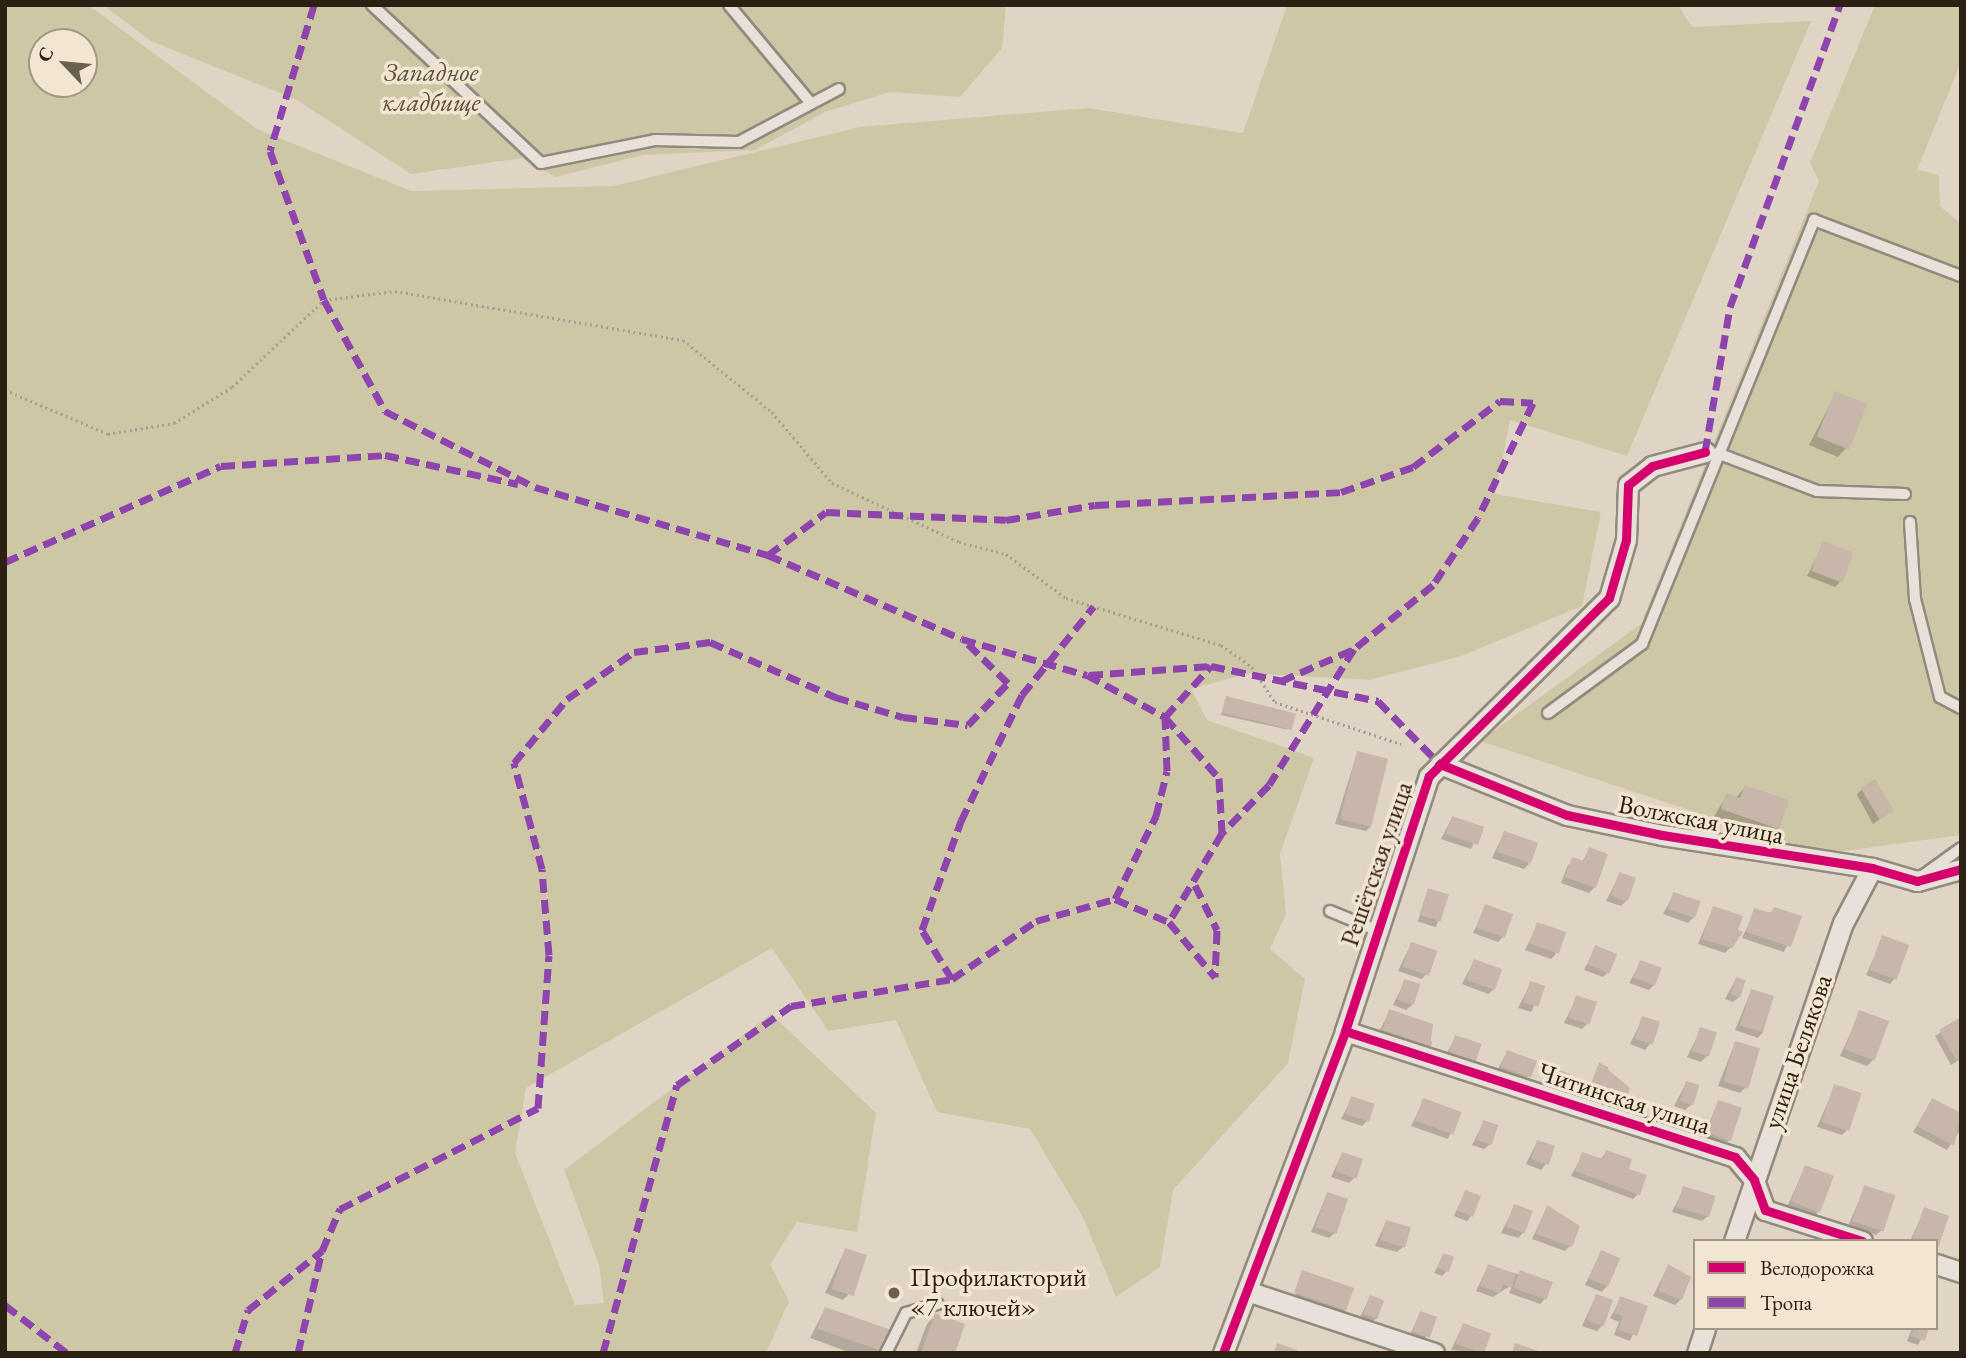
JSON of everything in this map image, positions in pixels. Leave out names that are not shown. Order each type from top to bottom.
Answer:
[{"type":"street","name":"Решётская улица","points":[[1223,1353],[1250,1292],[1345,1031],[1376,930],[1429,776],[1609,598],[1626,540],[1628,485],[1652,466],[1714,453]]},
{"type":"street","name":"Волжская улица","points":[[1440,764],[1567,815],[1872,867],[1917,881]]},
{"type":"street","name":"улица Белякова","points":[[1735,1239],[1843,923],[1872,867]]},
{"type":"street","points":[[1917,881],[1961,869]]},
{"type":"street","name":"Читинская улица","points":[[1345,1031],[1735,1157],[1754,1180],[1765,1210],[1856,1239]]},
{"type":"street","points":[[1938,1265],[1961,1272]]},
{"type":"street","points":[[1250,1292],[1434,1353]]},
{"type":"street","points":[[1697,1353],[1704,1330]]},
{"type":"lane","points":[[372,5],[541,163],[655,140],[739,142],[809,101],[839,89]]},
{"type":"lane","points":[[729,5],[809,101]]},
{"type":"lane","points":[[1548,713],[1642,644],[1714,453],[1814,220],[1961,276]]},
{"type":"lane","points":[[1714,453],[1817,491],[1905,494]]},
{"type":"lane","points":[[1910,522],[1915,598],[1940,697],[1961,708]]},
{"type":"lane","points":[[1917,881],[1961,848]]},
{"type":"lane","points":[[1329,911],[1376,930]]},
{"type":"lane","points":[[886,1353],[906,1313],[937,1304]]},
{"type":"path","points":[[5,390],[107,434],[174,423],[232,387],[324,300],[395,291],[683,340],[772,412],[832,484],[959,542],[1006,554],[1066,598],[1221,645],[1252,667],[1275,702],[1401,744]]},
{"type":"green space","points":[[5,5],[88,5],[257,129],[411,191],[613,186],[860,127],[1088,108],[1243,133],[1287,5],[1678,5],[1692,27],[1811,21],[1627,456],[1510,420],[1495,494],[1601,512],[1582,606],[1461,656],[1369,680],[1251,673],[1191,689],[1207,720],[1314,758],[1280,854],[1286,914],[1270,949],[1305,979],[1288,1063],[1173,1190],[1160,1267],[1116,1297],[1083,1217],[1030,1129],[937,1112],[896,1020],[828,1031],[772,948],[526,1088],[515,1153],[575,1305],[604,1303],[599,1265],[564,1170],[771,1014],[876,1113],[857,1232],[797,1222],[770,1264],[789,1301],[766,1353],[5,1353]]},
{"type":"green space","name":"Западное кладбище","points":[[103,5],[1006,5],[1002,48],[960,97],[890,92],[825,112],[755,150],[643,155],[555,177],[523,158],[411,174],[297,100],[151,41]]},
{"type":"green space","points":[[1875,5],[1961,5],[1961,62],[1917,170],[1939,175],[1940,206],[1961,224],[1961,835],[1822,854],[1480,741],[1641,624],[1819,181],[1810,163]]},
{"type":"building","points":[[1835,391],[1867,404],[1849,450],[1817,436]]},
{"type":"building","points":[[1823,541],[1854,553],[1842,583],[1812,571]]},
{"type":"building","points":[[1226,696],[1296,713],[1292,730],[1222,712]]},
{"type":"building","points":[[1357,751],[1388,759],[1371,827],[1340,819]]},
{"type":"building","points":[[1875,779],[1894,811],[1879,819],[1860,788]]},
{"type":"building","points":[[1745,785],[1789,800],[1779,829],[1721,809],[1726,793],[1740,798]]},
{"type":"building","points":[[1452,816],[1484,827],[1478,845],[1446,834]]},
{"type":"building","points":[[1504,831],[1538,843],[1531,864],[1497,852]]},
{"type":"building","points":[[1589,847],[1608,854],[1596,888],[1565,877],[1572,857],[1584,861]]},
{"type":"building","points":[[1619,872],[1636,878],[1628,901],[1611,896]]},
{"type":"building","points":[[1428,888],[1449,895],[1440,921],[1419,915]]},
{"type":"building","points":[[1673,892],[1701,901],[1695,918],[1667,909]]},
{"type":"building","points":[[1485,904],[1513,914],[1505,938],[1476,927]]},
{"type":"building","points":[[1713,906],[1743,916],[1738,930],[1743,932],[1732,948],[1702,939]]},
{"type":"building","points":[[1774,907],[1802,916],[1791,947],[1746,932],[1754,908],[1771,913]]},
{"type":"building","points":[[1537,922],[1566,932],[1559,954],[1530,944]]},
{"type":"building","points":[[1882,935],[1909,945],[1897,980],[1869,970]]},
{"type":"building","points":[[1411,942],[1437,951],[1429,976],[1403,967]]},
{"type":"building","points":[[1595,945],[1617,954],[1609,973],[1587,964]]},
{"type":"building","points":[[1474,959],[1502,969],[1495,990],[1466,980]]},
{"type":"building","points":[[1640,960],[1662,968],[1655,986],[1634,978]]},
{"type":"building","points":[[1736,977],[1746,980],[1740,997],[1731,994]]},
{"type":"building","points":[[1404,979],[1420,984],[1414,1005],[1398,1000]]},
{"type":"building","points":[[1530,981],[1545,986],[1538,1007],[1523,1002]]},
{"type":"building","points":[[1751,989],[1774,996],[1763,1032],[1740,1025]]},
{"type":"building","points":[[1576,995],[1597,1002],[1590,1025],[1569,1018]]},
{"type":"building","points":[[1389,1009],[1433,1024],[1429,1056],[1401,1046],[1404,1037],[1382,1030]]},
{"type":"building","points":[[1859,1010],[1889,1021],[1875,1060],[1845,1049]]},
{"type":"building","points":[[1642,1016],[1660,1022],[1653,1045],[1635,1039]]},
{"type":"building","points":[[1961,1017],[1961,1058],[1956,1060],[1939,1030]]},
{"type":"building","points":[[1700,1027],[1717,1033],[1709,1056],[1692,1051]]},
{"type":"building","points":[[1455,1035],[1482,1044],[1476,1062],[1449,1053]]},
{"type":"building","points":[[1735,1041],[1760,1048],[1748,1089],[1723,1081]]},
{"type":"building","points":[[1507,1050],[1537,1061],[1531,1078],[1501,1067]]},
{"type":"building","points":[[1599,1062],[1630,1088],[1622,1111],[1599,1103],[1596,1111],[1583,1106]]},
{"type":"building","points":[[1554,1068],[1570,1074],[1563,1093],[1547,1087]]},
{"type":"building","points":[[1686,1081],[1699,1085],[1693,1105],[1680,1101]]},
{"type":"building","points":[[1834,1084],[1862,1093],[1849,1131],[1822,1122]]},
{"type":"building","points":[[1351,1096],[1375,1104],[1369,1122],[1345,1114]]},
{"type":"building","points":[[1423,1098],[1462,1112],[1453,1135],[1415,1121]]},
{"type":"building","points":[[1932,1098],[1961,1113],[1954,1146],[1917,1126]]},
{"type":"building","points":[[1718,1100],[1742,1108],[1731,1141],[1707,1133]]},
{"type":"building","points":[[1483,1120],[1498,1125],[1492,1145],[1477,1140]]},
{"type":"building","points":[[1537,1140],[1555,1146],[1549,1165],[1531,1159]]},
{"type":"building","points":[[1606,1150],[1632,1159],[1629,1169],[1647,1175],[1640,1195],[1575,1171],[1582,1152],[1603,1159]]},
{"type":"building","points":[[1342,1152],[1363,1159],[1356,1179],[1336,1172]]},
{"type":"building","points":[[1805,1165],[1834,1176],[1820,1213],[1791,1201]]},
{"type":"building","points":[[1864,1185],[1895,1195],[1884,1231],[1852,1221]]},
{"type":"building","points":[[1683,1186],[1716,1196],[1709,1217],[1677,1207]]},
{"type":"building","points":[[1465,1190],[1481,1196],[1473,1217],[1457,1211]]},
{"type":"building","points":[[1327,1192],[1348,1199],[1336,1234],[1316,1227]]},
{"type":"building","points":[[1514,1204],[1533,1211],[1525,1233],[1506,1227]]},
{"type":"building","points":[[1547,1205],[1580,1226],[1572,1247],[1536,1234]]},
{"type":"building","points":[[1924,1207],[1949,1216],[1938,1248],[1938,1239],[1913,1238]]},
{"type":"building","points":[[1386,1220],[1411,1227],[1405,1247],[1380,1240]]},
{"type":"building","points":[[845,1248],[867,1255],[854,1296],[832,1289]]},
{"type":"building","points":[[1601,1250],[1620,1258],[1608,1287],[1589,1279]]},
{"type":"building","points":[[1443,1253],[1454,1257],[1449,1272],[1438,1268]]},
{"type":"building","points":[[1488,1264],[1516,1274],[1511,1288],[1503,1284],[1500,1293],[1480,1286]]},
{"type":"building","points":[[1668,1264],[1691,1277],[1682,1300],[1658,1291]]},
{"type":"building","points":[[1302,1270],[1354,1288],[1346,1311],[1294,1293]]},
{"type":"building","points":[[1520,1270],[1553,1282],[1546,1300],[1514,1288]]},
{"type":"building","points":[[1596,1294],[1613,1300],[1604,1326],[1587,1320]]},
{"type":"building","points":[[1370,1295],[1384,1300],[1377,1319],[1363,1314]]},
{"type":"building","points":[[1620,1296],[1648,1306],[1637,1336],[1618,1330],[1623,1316],[1614,1313]]},
{"type":"building","points":[[825,1307],[890,1329],[883,1351],[818,1329]]},
{"type":"building","points":[[1420,1311],[1437,1317],[1430,1338],[1413,1332]]},
{"type":"building","points":[[935,1313],[965,1324],[955,1353],[921,1353]]},
{"type":"building","points":[[1463,1323],[1491,1333],[1484,1353],[1455,1344]]},
{"type":"building","points":[[1913,1330],[1928,1330],[1925,1341],[1911,1336]]},
{"type":"building","points":[[1277,1343],[1297,1350],[1296,1353],[1274,1353]]},
{"type":"building","points":[[1515,1343],[1541,1352],[1541,1353],[1512,1353]]},
{"type":"marked path","points":[[314,5],[270,151],[324,300],[385,411],[535,487],[768,555],[962,639],[1087,675],[1165,717],[1219,778],[1222,833]]},
{"type":"marked path","points":[[1705,452],[1730,307],[1840,5]]},
{"type":"marked path","points":[[768,555],[826,512],[1006,520],[1095,505],[1341,492],[1413,467],[1500,401],[1533,403],[1478,518],[1433,585],[1354,649],[1269,785],[1222,833],[1169,922]]},
{"type":"marked path","points":[[5,562],[221,466],[385,455],[518,484]]},
{"type":"marked path","points":[[952,979],[922,930],[961,821],[1022,695],[1094,606]]},
{"type":"marked path","points":[[298,1353],[322,1251],[340,1209],[538,1108],[549,955],[542,869],[514,763],[567,699],[634,652],[710,642],[835,697],[903,717],[968,725],[1008,683],[965,641]]},
{"type":"marked path","points":[[1281,681],[1354,649]]},
{"type":"marked path","points":[[1089,675],[1211,666],[1378,701],[1440,764]]},
{"type":"marked path","points":[[1115,899],[1156,816],[1167,771],[1165,717],[1211,666]]},
{"type":"marked path","points":[[1195,885],[1217,930],[1215,977]]},
{"type":"marked path","points":[[603,1353],[677,1085],[791,1006],[952,979],[1036,921],[1115,899],[1169,922],[1215,977]]},
{"type":"marked path","points":[[235,1353],[248,1310],[322,1251]]},
{"type":"marked path","points":[[5,1305],[67,1353]]},
{"type":"cycle path","points":[[1223,1353],[1345,1031],[1429,776],[1609,598],[1626,540],[1628,485],[1652,466],[1705,452]]},
{"type":"cycle path","points":[[1440,764],[1567,815],[1662,835],[1872,868],[1917,881],[1961,869]]},
{"type":"cycle path","points":[[1345,1031],[1735,1157],[1754,1180],[1765,1210],[1856,1239]]},
{"type":"place","name":"Профилакторий «7 ключей»","points":[[894,1293]]}]
